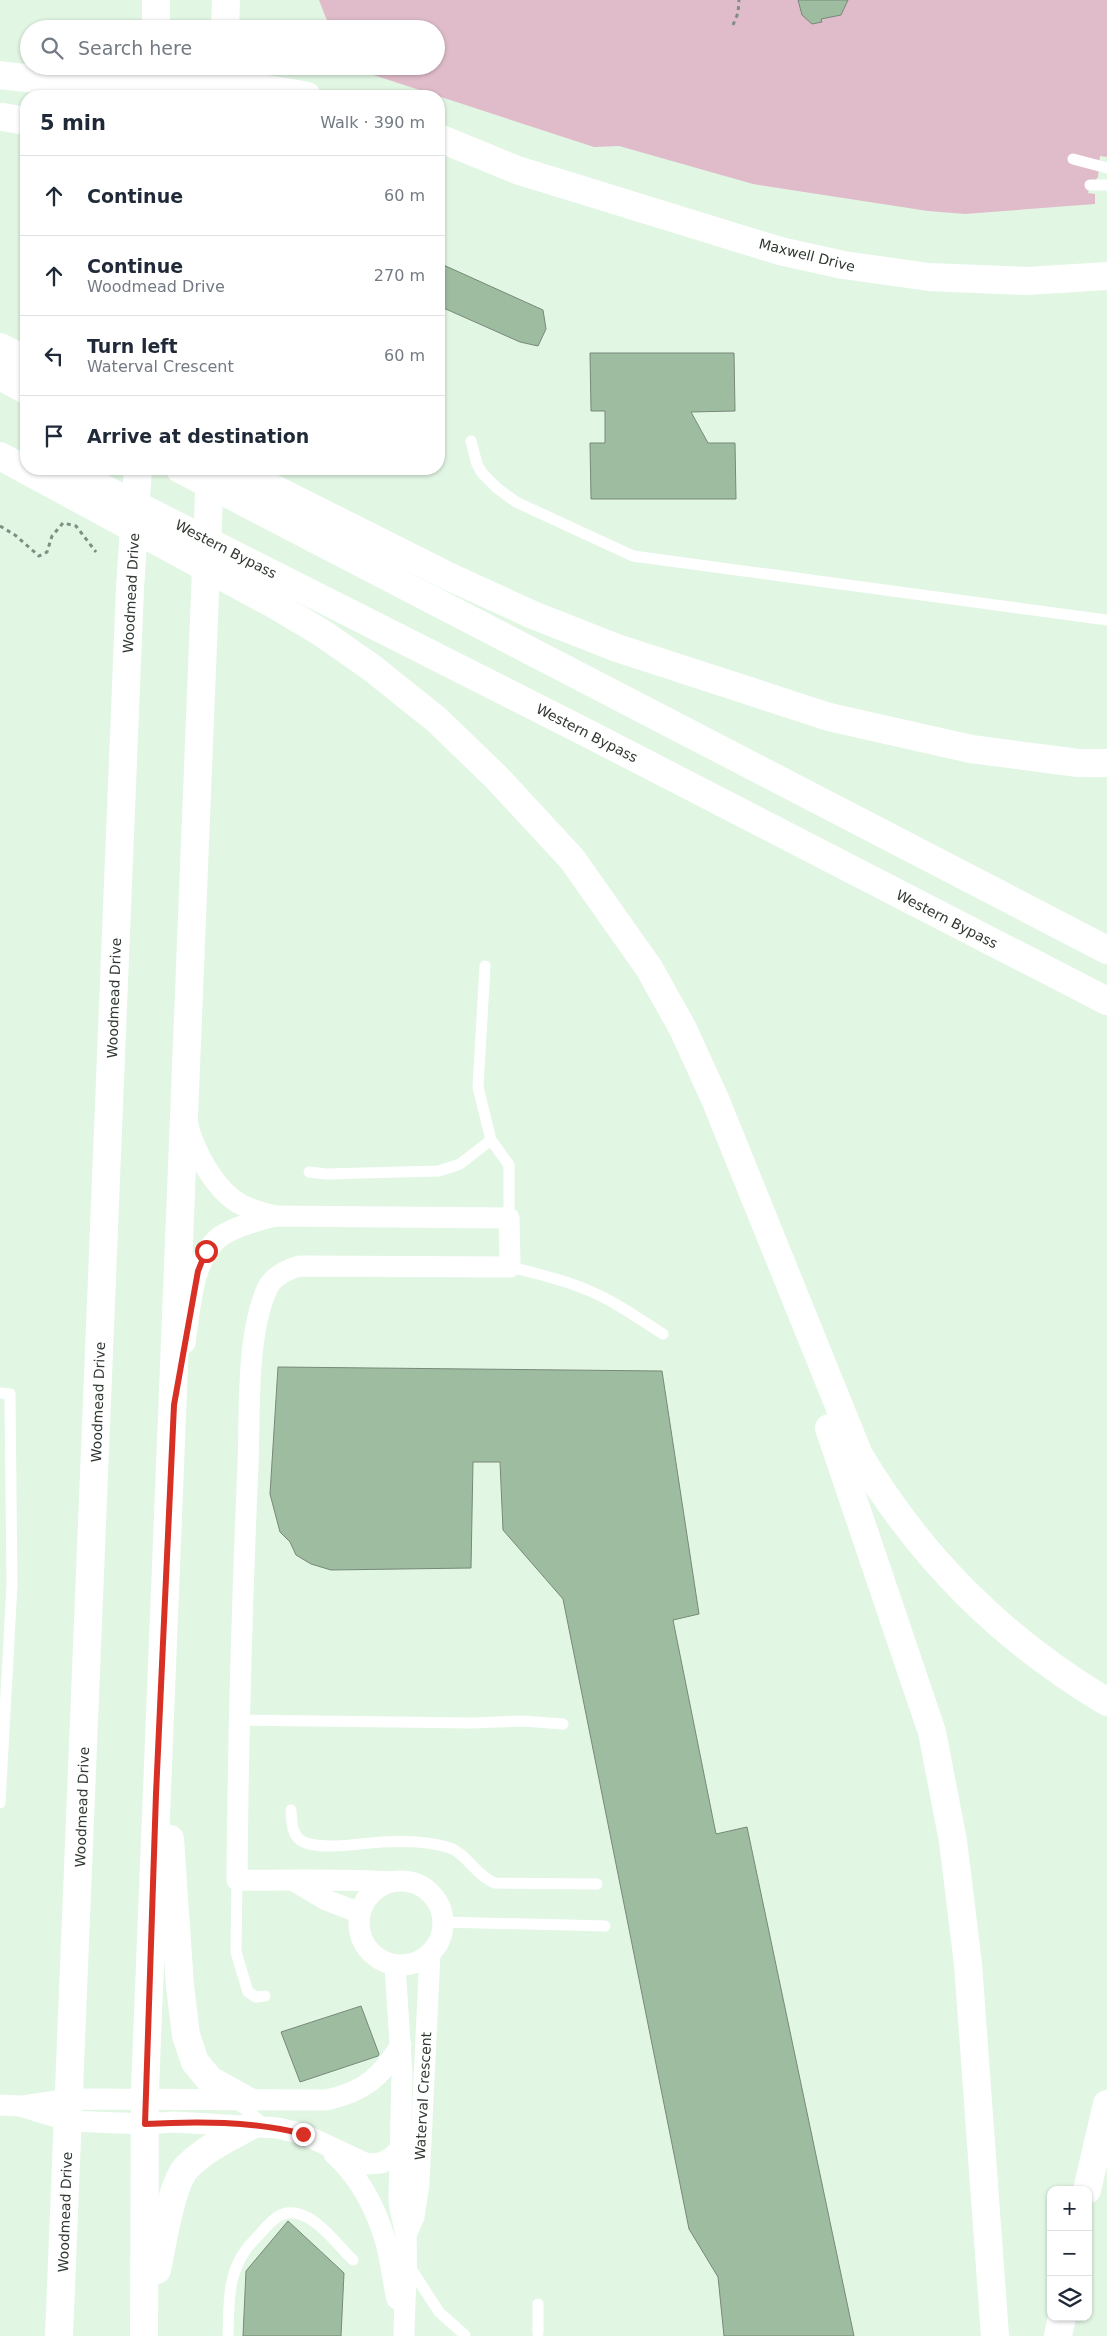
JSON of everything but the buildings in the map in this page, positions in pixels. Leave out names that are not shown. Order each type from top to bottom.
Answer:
[{"type":"main road","points":[[156,0],[156,20]]},
{"type":"main road","points":[[225,20],[226,0]]},
{"type":"main road","points":[[0,75],[42,79],[223,83],[275,90]]},
{"type":"main road","name":"Maxwell Drive","points":[[445,140],[517,170],[780,251],[844,266],[929,277],[1027,281],[1107,276]]},
{"type":"main road","name":"Maxwell Drive","points":[[445,160],[517,170]]},
{"type":"main road","points":[[0,347],[20,357]]},
{"type":"main road","points":[[0,376],[20,387]]},
{"type":"main road","points":[[0,440],[20,449]]},
{"type":"main road","points":[[0,456],[20,463]]},
{"type":"main road","points":[[58,475],[70,479],[322,633],[372,668],[436,720],[497,778],[572,859],[648,968],[683,1029],[715,1099],[859,1455],[876,1484],[934,1561],[1004,1631],[1043,1660],[1107,1702]]},
{"type":"main road","name":"Woodmead Drive","points":[[60,2336],[130,588],[138,475]]},
{"type":"main road","points":[[191,475],[1107,950]]},
{"type":"main road","points":[[144,2330],[145,2111],[174,1405],[183,1103],[210,475]]},
{"type":"main road","points":[[247,475],[450,577],[533,615],[617,648],[828,717],[971,749],[1078,763],[1107,763]]},
{"type":"main road","name":"Western Bypass","points":[[70,479],[282,577],[1107,1001]]},
{"type":"main road","points":[[952,870],[1107,938]]},
{"type":"main road","points":[[715,1099],[844,1470],[932,1732],[952,1841],[968,1964],[995,2336]]},
{"type":"main road","points":[[144,2330],[172,2200],[186,2168],[250,2113],[210,2080],[195,2062],[186,2035],[180,1986],[161,1710]]},
{"type":"main road","points":[[1088,2186],[1107,2104]]},
{"type":"main road","points":[[1058,2336],[1061,2321]]},
{"type":"street","points":[[183,1103],[191,1138],[206,1169],[230,1197],[242,1206],[275,1216],[509,1218],[510,1267],[299,1266],[287,1270],[278,1276],[268,1287],[262,1303],[253,1353],[239,1720],[237,1880],[294,1881],[314,1879],[404,1882],[416,1884],[427,1890],[436,1899],[444,1922],[438,1945],[420,1961],[408,1965],[396,1965],[382,1961],[371,1953],[363,1941],[359,1927],[360,1913],[372,1893],[391,1882]]},
{"type":"street","points":[[174,1405],[198,1271],[206,1251],[220,1237],[244,1225],[275,1216]]},
{"type":"street","points":[[294,1881],[326,1900],[360,1913]]},
{"type":"street","name":"Waterval Crescent","points":[[406,2236],[417,2205],[430,1954]]},
{"type":"street","name":"Waterval Crescent","points":[[396,1965],[401,2045],[399,2200],[400,2218],[406,2236],[404,2329]]},
{"type":"street","name":"Waterval Crescent","points":[[10,2106],[69,2110],[250,2113],[346,2096],[376,2080],[388,2066],[401,2045]]},
{"type":"street","name":"Waterval Crescent","points":[[250,2113],[278,2128],[303,2134],[326,2147],[367,2164],[381,2163],[391,2158],[401,2147]]},
{"type":"street","points":[[401,2147],[421,2130]]},
{"type":"street","name":"Waterval Crescent","points":[[326,2147],[346,2165],[372,2202],[385,2240],[404,2329]]},
{"type":"lane","points":[[1072,159],[1107,168]]},
{"type":"lane","points":[[1090,185],[1107,185]]},
{"type":"lane","points":[[471,441],[477,464],[482,473],[496,488],[516,502],[633,556],[1107,620]]},
{"type":"lane","points":[[485,966],[478,1087],[491,1140],[509,1165],[509,1218]]},
{"type":"lane","points":[[309,1172],[326,1174],[440,1171],[460,1164],[491,1140]]},
{"type":"lane","points":[[510,1267],[557,1278],[587,1290],[626,1310],[663,1334]]},
{"type":"lane","points":[[0,1393],[10,1394],[12,1585],[0,1803]]},
{"type":"lane","points":[[239,1720],[523,1721],[563,1724]]},
{"type":"lane","points":[[291,1810],[295,1834],[302,1841],[308,1843],[336,1846],[382,1842],[426,1843],[452,1849],[486,1878],[495,1883],[596,1884]]},
{"type":"lane","points":[[237,1880],[236,1952],[248,1992],[256,1997],[265,1996]]},
{"type":"lane","points":[[444,1922],[605,1926]]},
{"type":"lane","points":[[228,2336],[230,2289],[236,2266],[245,2250],[275,2218],[289,2213],[303,2216],[315,2223],[353,2260]]},
{"type":"lane","points":[[406,2262],[433,2304],[464,2335]]},
{"type":"lane","points":[[538,2304],[538,2334]]},
{"type":"path","points":[[733,25],[738,13],[739,0]]},
{"type":"path","points":[[0,526],[15,535],[39,556],[47,552],[52,536],[63,523],[76,526],[96,552]]},
{"type":"shaded area","points":[[319,0],[1107,0],[1107,157],[1100,156],[1098,177],[1094,182],[1091,182],[1088,193],[1095,194],[1095,204],[965,214],[928,211],[753,184],[619,146],[594,147],[445,98],[445,90],[419,90],[374,75],[445,75],[445,20],[327,20]]},
{"type":"route","points":[[206,1251],[198,1271],[174,1405],[156,1794],[145,2124],[174,2122],[252,2125],[278,2128],[303,2134]]}]
